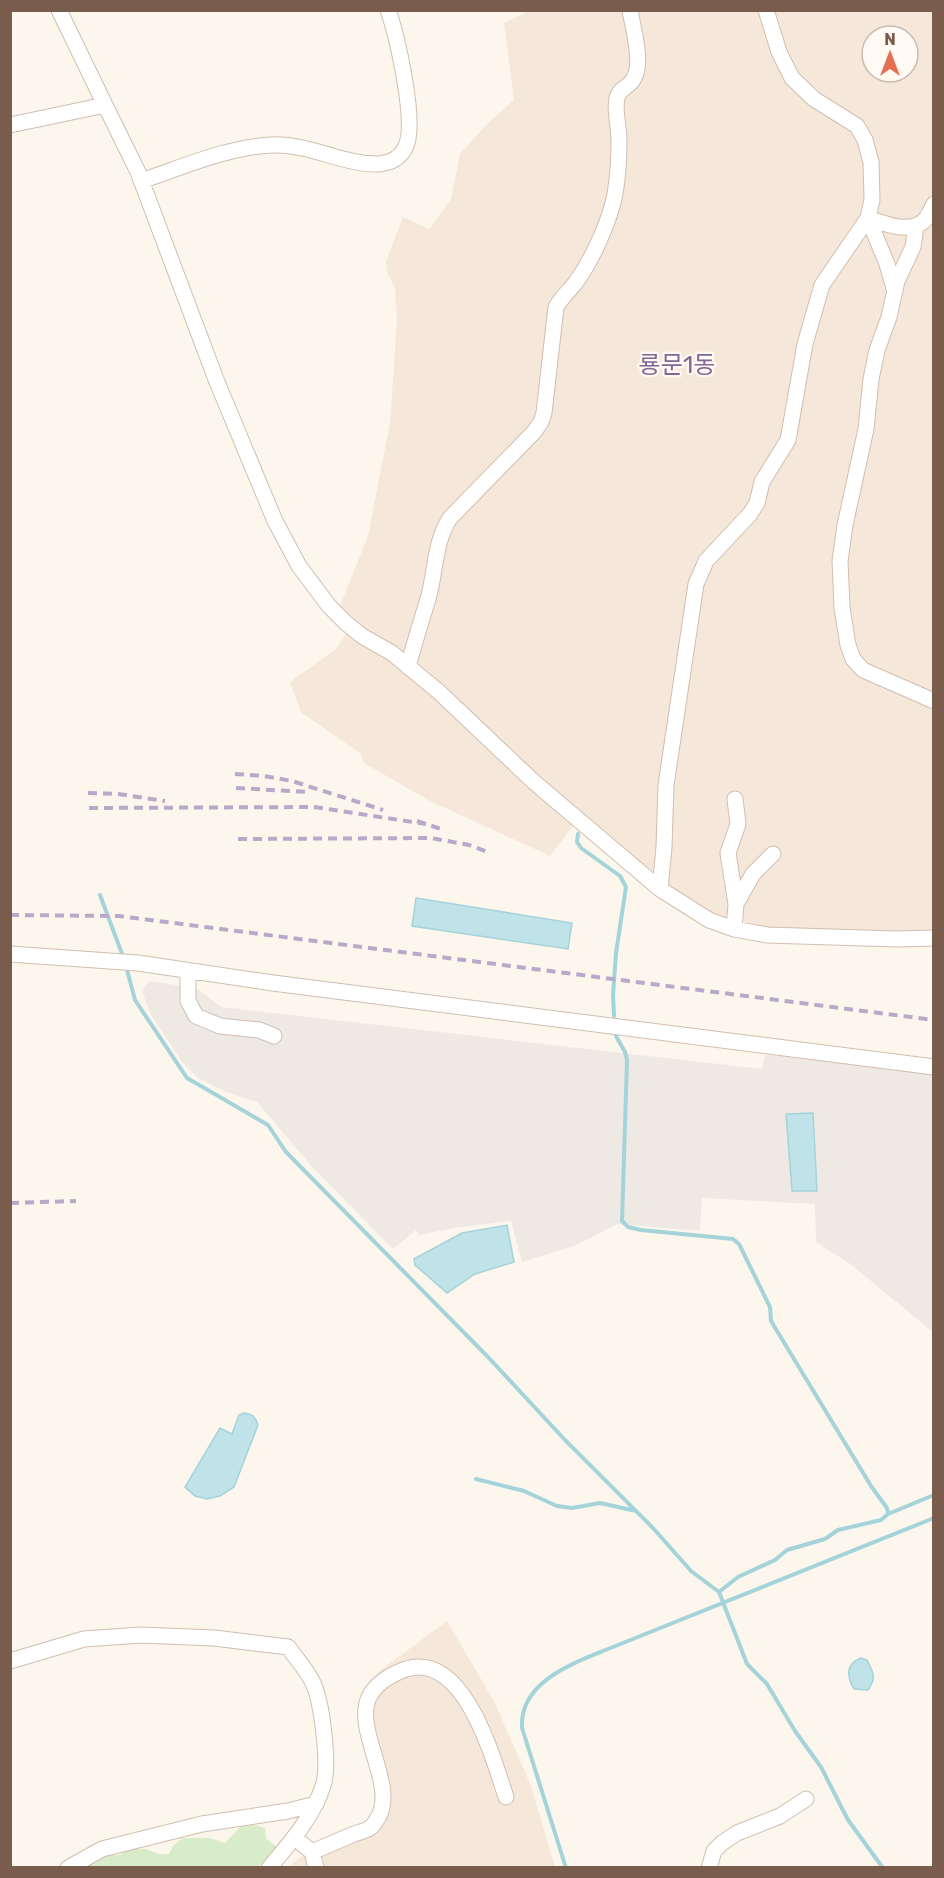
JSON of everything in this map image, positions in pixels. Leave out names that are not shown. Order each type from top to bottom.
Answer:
[{"type":"street","points":[[59,10],[141,182],[217,382],[275,521],[299,566],[329,606],[362,636],[392,653],[439,692],[534,782],[660,890],[680,904],[710,920],[734,929],[767,935],[933,938]]},
{"type":"street","points":[[141,182],[242,148],[273,145],[292,146],[357,161],[379,164],[391,162],[401,155],[410,133],[407,94],[394,28],[388,10]]},
{"type":"street","points":[[408,667],[418,625],[428,599],[441,531],[450,518],[534,432],[544,413],[556,307],[576,283],[587,265],[609,216],[615,194],[619,141],[616,98],[621,89],[631,84],[636,75],[638,62],[630,10]]},
{"type":"street","points":[[660,890],[666,785],[696,584],[706,561],[750,514],[757,503],[762,482],[788,440],[805,344],[822,285],[868,218],[872,200],[872,179],[865,140],[857,126],[814,99],[792,78],[779,52],[766,10]]},
{"type":"street","points":[[10,125],[105,105]]},
{"type":"street","points":[[868,218],[902,227],[916,226],[926,220],[933,204]]},
{"type":"street","points":[[868,218],[887,264],[894,292]]},
{"type":"street","points":[[916,226],[913,247],[897,281],[889,317],[877,350],[871,379],[866,429],[845,525],[840,561],[842,608],[848,645],[853,659],[863,670],[933,700]]},
{"type":"street","points":[[734,929],[736,904],[728,852],[738,824],[735,799]]},
{"type":"street","points":[[736,904],[753,874],[773,854]]},
{"type":"street","points":[[10,954],[138,963],[933,1066]]},
{"type":"street","points":[[188,971],[188,1001],[196,1016],[220,1026],[259,1030],[274,1036]]},
{"type":"street","points":[[10,1661],[84,1640],[141,1635],[214,1638],[288,1647],[314,1682],[326,1752],[324,1784],[316,1804],[295,1838],[269,1868]]},
{"type":"street","points":[[312,1852],[371,1827],[380,1814],[381,1779],[368,1735],[366,1711],[369,1697],[378,1685],[404,1670],[418,1666],[448,1677],[480,1721],[506,1797]]},
{"type":"street","points":[[709,1868],[714,1851],[722,1843],[737,1833],[780,1815],[806,1799]]},
{"type":"street","points":[[68,1868],[102,1849],[113,1846],[202,1824],[288,1811],[316,1804]]},
{"type":"street","points":[[295,1838],[312,1852],[316,1868]]},
{"type":"shaded area","points":[[532,10],[933,11],[933,931],[881,932],[758,927],[712,916],[673,893],[583,813],[550,856],[430,801],[364,763],[361,754],[301,712],[290,682],[336,649],[346,634],[340,606],[368,536],[390,423],[397,320],[395,289],[387,272],[386,261],[403,217],[429,229],[451,199],[460,154],[488,123],[514,100],[504,23]]},
{"type":"shaded area","points":[[149,981],[196,988],[221,1007],[762,1069],[765,1055],[848,1060],[933,1072],[933,1332],[849,1263],[816,1242],[815,1204],[702,1198],[700,1231],[617,1224],[574,1246],[522,1262],[511,1221],[419,1235],[416,1230],[393,1249],[313,1168],[257,1102],[226,1092],[198,1078],[182,1062],[150,1013],[142,991]]},
{"type":"shaded area","points":[[447,1621],[496,1705],[531,1786],[555,1867],[287,1868],[317,1844],[361,1827],[373,1816],[376,1799],[360,1705],[365,1686],[382,1669]]},
{"type":"green space","points":[[255,1825],[265,1828],[266,1839],[279,1848],[258,1867],[83,1868],[106,1855],[120,1855],[128,1849],[146,1849],[159,1854],[169,1854],[173,1846],[182,1838],[210,1838],[225,1843],[241,1826]]},
{"type":"water","points":[[416,898],[572,923],[568,949],[412,926]]},
{"type":"water","points":[[813,1113],[817,1191],[792,1191],[786,1114]]},
{"type":"water","points":[[507,1225],[514,1262],[475,1274],[447,1293],[415,1265],[414,1259],[462,1233]]},
{"type":"water","points":[[244,1413],[253,1416],[258,1425],[234,1487],[220,1496],[207,1499],[195,1496],[185,1487],[220,1428],[232,1434],[239,1415]]},
{"type":"water","points":[[861,1658],[867,1660],[873,1675],[868,1690],[854,1689],[849,1676],[852,1664]]},
{"type":"waterway","points":[[578,834],[577,842],[581,848],[620,876],[626,887],[616,953],[614,1016]]},
{"type":"waterway","points":[[100,895],[124,959]]},
{"type":"waterway","points":[[126,966],[135,1000],[187,1078],[268,1125],[286,1152],[488,1357],[565,1440],[653,1528],[691,1571],[719,1592],[747,1664],[767,1684],[795,1731],[821,1767],[848,1820],[883,1868]]},
{"type":"waterway","points":[[616,1036],[627,1060],[622,1221],[628,1227],[641,1230],[733,1239],[739,1244],[770,1307],[771,1321],[871,1486],[887,1508],[888,1514],[881,1520],[838,1530],[825,1539],[787,1550],[775,1560],[738,1577],[719,1592]]},
{"type":"waterway","points":[[476,1479],[524,1491],[557,1506],[572,1508],[600,1503],[636,1511]]},
{"type":"waterway","points":[[888,1514],[934,1495]]},
{"type":"waterway","points":[[566,1868],[522,1728],[524,1711],[530,1697],[540,1685],[553,1675],[583,1659],[934,1518]]},
{"type":"railway","points":[[235,774],[292,781],[383,810]]},
{"type":"railway","points":[[236,788],[308,792]]},
{"type":"railway","points":[[88,793],[118,794],[165,801]]},
{"type":"railway","points":[[89,808],[314,807],[426,824]]},
{"type":"railway","points":[[417,821],[444,830]]},
{"type":"railway","points":[[238,839],[431,838],[469,845],[490,853]]},
{"type":"railway","points":[[10,915],[119,916],[934,1020]]},
{"type":"railway","points":[[10,1203],[76,1201]]},
{"type":"district","name":"룡문1동","points":[[677,365]]}]
